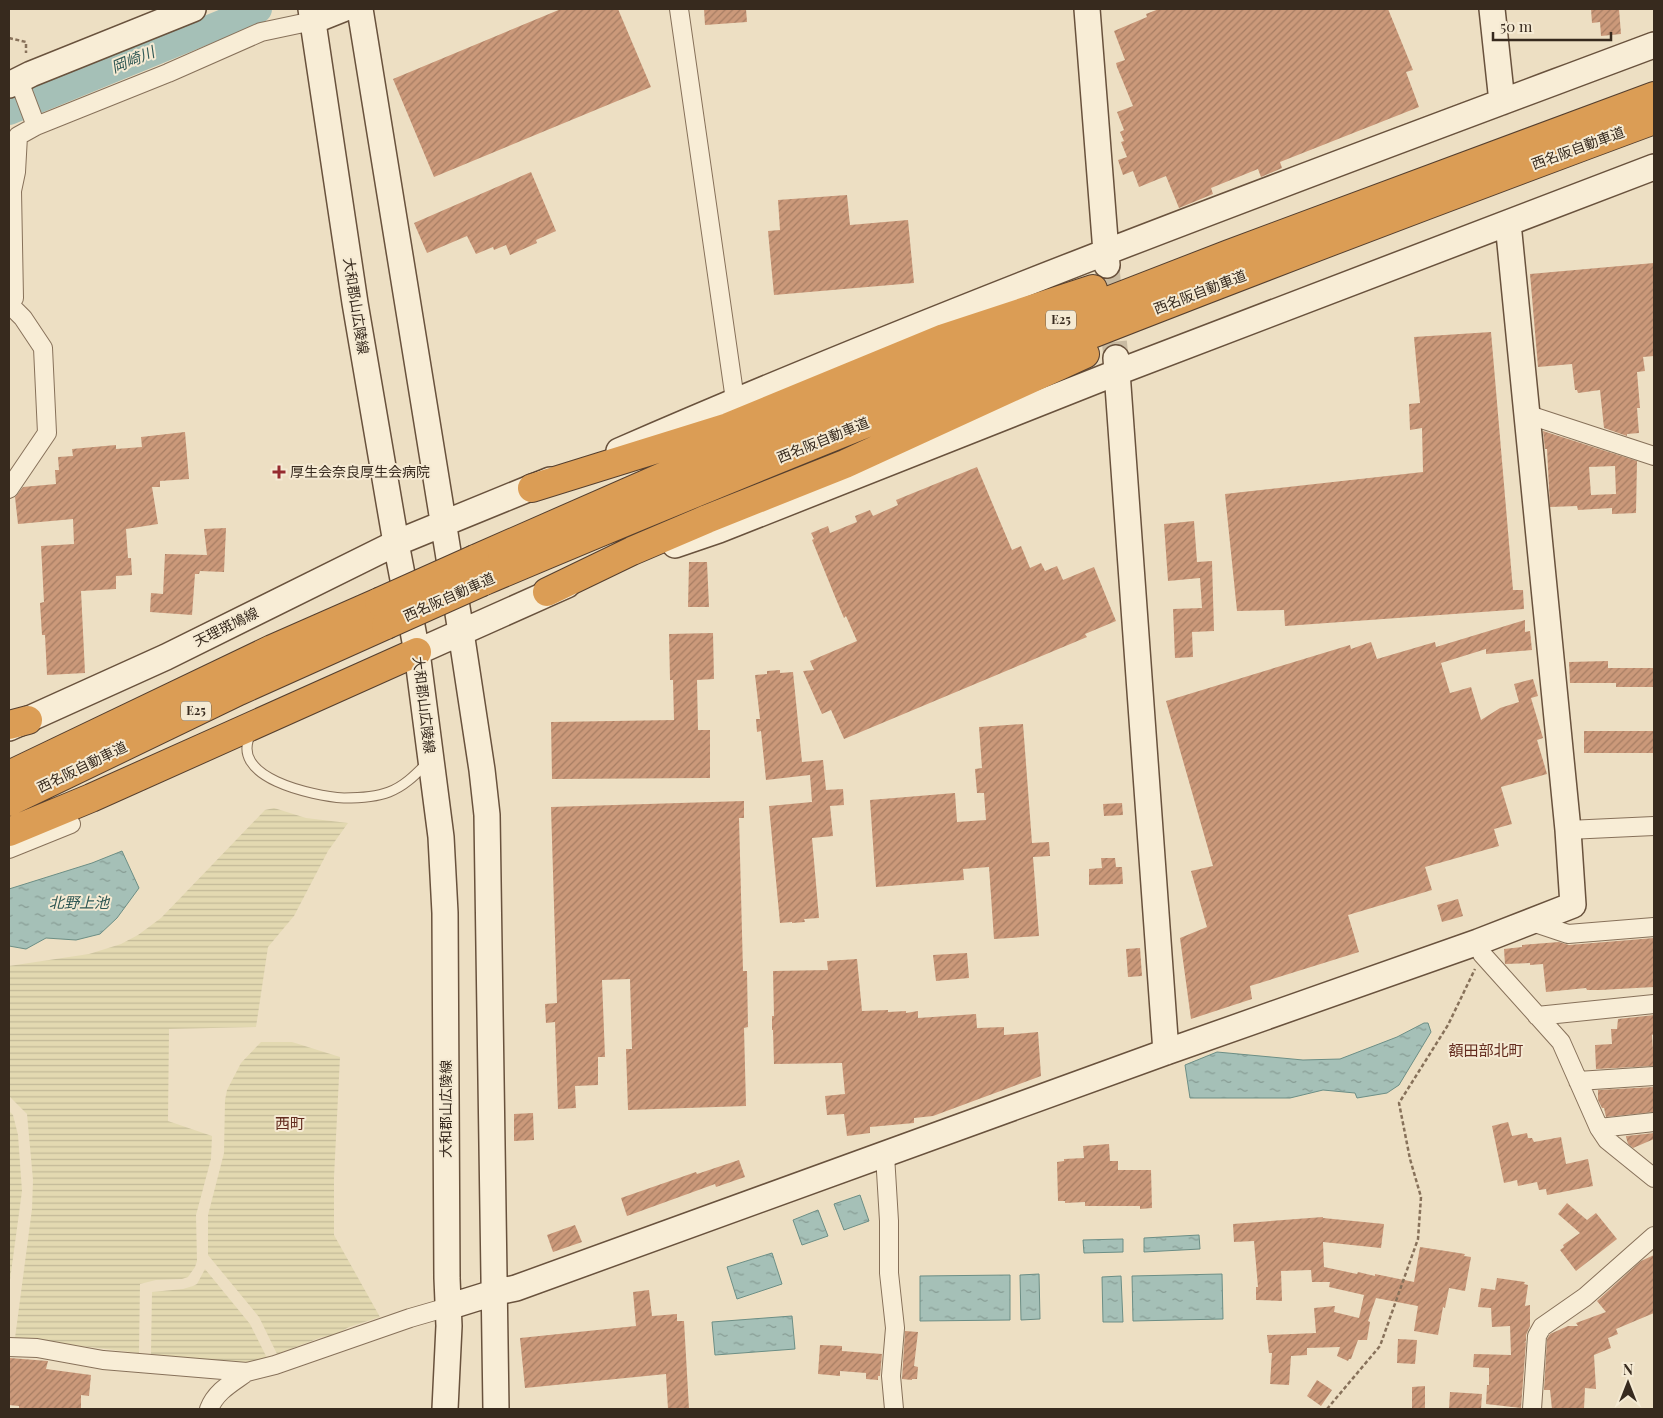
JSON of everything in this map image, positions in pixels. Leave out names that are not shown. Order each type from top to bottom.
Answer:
[{"type":"highway","name":"西名阪自動車道","points":[[9,802],[239,691],[382,613],[478,571],[662,478],[1229,254],[1654,96]]},
{"type":"highway","name":"西名阪自動車道","points":[[478,571],[692,494],[908,406],[1282,260],[1654,120]]},
{"type":"highway","points":[[532,488],[728,427],[944,338],[1000,318],[1122,280],[1430,176],[1473,164]]},
{"type":"highway","points":[[547,592],[640,547],[707,518],[845,464],[930,426],[1282,260]]},
{"type":"highway","name":"西名阪自動車道","points":[[9,775],[272,649],[382,613]]},
{"type":"highway","points":[[9,762],[197,676],[272,649]]},
{"type":"highway","points":[[9,832],[91,798],[417,652]]},
{"type":"street","points":[[36,126],[14,83],[193,9]]},
{"type":"street","points":[[9,489],[47,432],[43,348],[23,318],[10,305],[14,298],[12,191],[16,172],[18,136],[36,126],[168,73],[260,32],[312,14],[343,9]]},
{"type":"street","points":[[360,9],[461,632],[487,815],[496,1409]]},
{"type":"street","points":[[680,9],[735,400]]},
{"type":"street","points":[[1086,9],[1106,259]]},
{"type":"street","points":[[1492,9],[1502,102]]},
{"type":"street","name":"大和郡山広陵線","points":[[312,14],[355,303],[396,544],[417,652],[441,836],[445,913],[449,1326],[444,1409]]},
{"type":"street","name":"天理斑鳩線","points":[[15,725],[175,652],[396,544],[532,488],[735,400],[1106,259],[1502,102],[1654,45]]},
{"type":"street","points":[[417,652],[547,592],[631,560],[719,530],[1117,366],[1508,223],[1654,167]]},
{"type":"street","points":[[9,1347],[37,1348],[103,1360],[247,1372],[275,1365],[410,1318],[525,1284],[1166,1052],[1480,948],[1532,922],[1573,905],[1568,830],[1508,223]]},
{"type":"street","points":[[1117,366],[1166,1052]]},
{"type":"street","points":[[1526,414],[1654,456]]},
{"type":"street","points":[[9,849],[71,824]]},
{"type":"street","points":[[1568,830],[1654,826]]},
{"type":"street","points":[[1532,922],[1568,934],[1654,927]]},
{"type":"street","points":[[1480,948],[1561,1042],[1606,1140],[1654,1178]]},
{"type":"street","points":[[1537,1016],[1654,1004]]},
{"type":"street","points":[[1578,1080],[1654,1076]]},
{"type":"street","points":[[1599,1128],[1654,1122]]},
{"type":"street","points":[[885,1155],[889,1273],[894,1328],[891,1376],[894,1409]]},
{"type":"street","points":[[1532,1409],[1537,1336],[1542,1327],[1585,1297],[1654,1236]]},
{"type":"street","points":[[209,1409],[221,1390],[247,1372]]},
{"type":"lane","points":[[257,723],[249,737],[247,748],[250,760],[259,771],[279,782],[300,790],[344,798],[369,797],[388,793],[407,783],[431,759]]},
{"type":"path","points":[[1326,1409],[1380,1346],[1415,1248],[1418,1239],[1421,1197],[1410,1159],[1399,1103],[1448,1025],[1480,948]]},
{"type":"shaded area","points":[[274,808],[306,818],[348,823],[328,851],[294,916],[268,947],[256,1027],[169,1029],[168,1121],[212,1136],[211,1159],[196,1215],[197,1261],[195,1267],[188,1277],[182,1279],[156,1280],[140,1284],[139,1353],[15,1338],[32,1209],[33,1180],[27,1114],[9,1096],[9,966],[89,954],[121,944],[138,935],[161,918],[265,810]]},
{"type":"shaded area","points":[[261,1042],[292,1042],[340,1057],[334,1177],[334,1235],[380,1317],[349,1327],[333,1336],[322,1337],[277,1354],[259,1317],[208,1255],[208,1215],[224,1153],[225,1100],[227,1090],[241,1063]]},
{"type":"shaded area","points":[[9,1111],[13,1115],[18,1135],[22,1191],[10,1280],[9,1280]]},
{"type":"shaded area","points":[[205,1269],[250,1324],[267,1358],[253,1362],[219,1362],[151,1354],[152,1292],[183,1289],[193,1286],[197,1284]]},
{"type":"water","name":"北野上池","points":[[122,851],[139,888],[117,918],[100,934],[76,940],[46,938],[26,949],[9,946],[9,889],[92,863]]},
{"type":"water","points":[[1424,1023],[1428,1023],[1431,1032],[1399,1085],[1387,1093],[1357,1098],[1355,1093],[1323,1090],[1290,1098],[1190,1098],[1185,1065],[1217,1052],[1303,1060],[1340,1059],[1397,1037]]},
{"type":"water","points":[[860,1195],[869,1221],[844,1230],[834,1204]]},
{"type":"water","points":[[818,1210],[828,1236],[802,1245],[793,1220]]},
{"type":"water","points":[[1199,1235],[1200,1249],[1144,1252],[1144,1238]]},
{"type":"water","points":[[1123,1239],[1123,1252],[1084,1253],[1083,1240]]},
{"type":"water","points":[[772,1253],[782,1284],[737,1299],[727,1267]]},
{"type":"water","points":[[1039,1274],[1040,1319],[1021,1320],[1020,1275]]},
{"type":"water","points":[[1222,1274],[1223,1319],[1133,1321],[1132,1276]]},
{"type":"water","points":[[1010,1275],[1010,1320],[920,1321],[920,1276]]},
{"type":"water","points":[[1121,1276],[1123,1322],[1103,1322],[1102,1277]]},
{"type":"water","points":[[792,1316],[795,1349],[715,1355],[712,1322]]},
{"type":"building","points":[[561,9],[618,9],[651,87],[434,177],[393,79]]},
{"type":"building","points":[[704,9],[746,9],[747,22],[705,25]]},
{"type":"building","points":[[1159,9],[1388,9],[1413,70],[1406,72],[1419,107],[1280,162],[1282,168],[1261,177],[1258,169],[1211,188],[1213,194],[1179,208],[1166,176],[1139,187],[1133,171],[1123,175],[1118,160],[1127,157],[1121,142],[1124,141],[1120,132],[1124,130],[1117,112],[1133,106],[1117,67],[1116,63],[1125,60],[1114,31],[1147,17],[1146,14]]},
{"type":"building","points":[[1591,9],[1619,9],[1621,34],[1601,36],[1600,22],[1592,23]]},
{"type":"building","points":[[531,172],[556,231],[536,240],[537,243],[510,255],[506,245],[494,250],[493,247],[476,254],[467,236],[427,253],[414,223]]},
{"type":"building","points":[[847,195],[850,225],[908,220],[914,283],[774,295],[768,231],[780,230],[778,200]]},
{"type":"building","points":[[1654,263],[1654,356],[1643,357],[1645,371],[1637,372],[1640,408],[1637,408],[1639,433],[1627,434],[1627,436],[1604,428],[1600,390],[1578,393],[1575,390],[1572,364],[1538,367],[1530,274]]},
{"type":"building","points":[[1491,332],[1513,590],[1523,590],[1524,609],[1285,626],[1284,610],[1237,611],[1225,494],[1423,472],[1422,428],[1410,430],[1409,404],[1420,403],[1414,337]]},
{"type":"building","points":[[1543,431],[1637,461],[1636,513],[1612,514],[1612,508],[1578,510],[1577,506],[1550,507],[1547,449],[1545,449]],"holes":[[[1615,466],[1616,494],[1591,495],[1589,467]]]},
{"type":"building","points":[[185,432],[189,479],[160,481],[160,487],[152,487],[158,524],[126,529],[128,558],[131,558],[132,575],[116,576],[116,589],[81,591],[85,673],[47,675],[45,635],[42,635],[40,603],[44,602],[41,546],[74,544],[73,519],[18,524],[15,497],[23,487],[56,484],[55,470],[59,470],[58,457],[73,456],[72,449],[116,445],[116,449],[142,447],[141,437]]},
{"type":"building","points":[[977,467],[1012,550],[1021,546],[1030,568],[1041,563],[1045,571],[1057,566],[1063,580],[1094,567],[1116,621],[1085,634],[1087,637],[844,739],[831,710],[822,714],[803,671],[814,670],[810,661],[857,641],[846,616],[844,618],[812,540],[814,539],[811,533],[828,526],[830,533],[857,522],[855,516],[870,510],[873,516],[898,505],[896,500]]},
{"type":"building","points":[[1194,521],[1197,562],[1212,561],[1214,631],[1192,632],[1193,657],[1175,658],[1173,609],[1202,608],[1200,578],[1168,581],[1164,524]]},
{"type":"building","points":[[226,528],[224,572],[200,571],[199,574],[195,574],[192,615],[150,612],[151,593],[163,594],[165,554],[207,555],[204,529]]},
{"type":"building","points":[[689,562],[707,562],[709,607],[688,607]]},
{"type":"building","points":[[1525,620],[1525,632],[1530,631],[1532,650],[1486,654],[1486,649],[1441,663],[1450,693],[1471,687],[1481,720],[1500,708],[1519,702],[1514,684],[1533,679],[1538,696],[1531,698],[1543,738],[1537,740],[1547,774],[1501,787],[1512,824],[1494,829],[1499,846],[1425,867],[1432,890],[1348,915],[1359,952],[1250,986],[1252,999],[1191,1019],[1180,938],[1207,927],[1191,871],[1213,866],[1166,701],[1350,645],[1351,649],[1371,642],[1377,659],[1435,642],[1436,647]]},
{"type":"building","points":[[713,633],[714,679],[697,680],[698,730],[710,730],[710,778],[552,779],[551,722],[674,720],[673,680],[670,680],[669,634]]},
{"type":"building","points":[[1608,661],[1608,668],[1654,668],[1654,687],[1616,687],[1616,683],[1570,683],[1569,662]]},
{"type":"building","points":[[780,670],[780,673],[793,672],[802,762],[823,760],[826,790],[843,789],[844,805],[830,806],[833,836],[812,838],[819,918],[804,919],[805,922],[792,923],[780,923],[769,806],[812,802],[810,775],[766,780],[761,731],[757,732],[756,719],[760,719],[755,675],[767,674],[767,671]]},
{"type":"building","points":[[1023,724],[1032,843],[1049,842],[1050,856],[1033,857],[1039,936],[994,939],[989,867],[963,869],[964,880],[876,887],[870,800],[955,793],[957,822],[986,820],[984,793],[977,793],[975,769],[982,768],[979,727]]},
{"type":"building","points":[[1584,731],[1654,731],[1654,753],[1584,753]]},
{"type":"building","points":[[744,801],[744,818],[739,818],[743,971],[747,971],[748,1027],[744,1028],[746,1106],[628,1110],[626,1049],[632,1049],[630,979],[602,980],[605,1057],[598,1057],[598,1085],[575,1086],[576,1108],[558,1109],[555,1022],[546,1023],[545,1004],[557,1003],[551,807]]},
{"type":"building","points":[[1122,803],[1123,815],[1104,816],[1103,804]]},
{"type":"building","points":[[1101,858],[1115,858],[1116,867],[1122,867],[1123,884],[1089,885],[1089,869],[1102,868]]},
{"type":"building","points":[[1458,899],[1463,916],[1442,922],[1437,905]]},
{"type":"building","points":[[1654,938],[1654,987],[1600,990],[1587,990],[1586,988],[1546,992],[1543,964],[1505,964],[1504,949],[1522,947],[1522,945],[1559,942],[1569,945]]},
{"type":"building","points":[[1140,948],[1142,976],[1128,977],[1126,949]]},
{"type":"building","points":[[967,953],[969,978],[936,981],[933,955]]},
{"type":"building","points":[[857,959],[862,1011],[888,1010],[888,1012],[906,1011],[906,1013],[918,1011],[918,1018],[976,1014],[977,1028],[1004,1027],[1004,1035],[1038,1032],[1041,1076],[933,1116],[914,1118],[914,1123],[870,1127],[870,1133],[847,1136],[844,1114],[827,1115],[825,1096],[845,1094],[842,1063],[774,1064],[772,1030],[772,1016],[774,1016],[773,971],[828,970],[827,961]]},
{"type":"building","points":[[1654,1015],[1654,1034],[1652,1035],[1654,1066],[1596,1069],[1595,1045],[1612,1044],[1611,1029],[1617,1029],[1618,1019]]},
{"type":"building","points":[[1654,1087],[1654,1112],[1606,1117],[1604,1108],[1602,1108],[1598,1100],[1598,1090]]},
{"type":"building","points":[[533,1113],[534,1140],[514,1141],[514,1114]]},
{"type":"building","points":[[1508,1122],[1512,1136],[1527,1133],[1528,1138],[1532,1138],[1534,1142],[1561,1137],[1566,1164],[1588,1159],[1593,1186],[1547,1195],[1546,1189],[1539,1190],[1537,1182],[1518,1186],[1517,1180],[1504,1183],[1492,1126]]},
{"type":"building","points":[[1654,1133],[1654,1139],[1633,1148],[1628,1144],[1626,1137],[1626,1136]]},
{"type":"building","points":[[1109,1144],[1110,1161],[1118,1161],[1118,1170],[1151,1170],[1152,1208],[1140,1209],[1140,1206],[1085,1206],[1085,1202],[1065,1203],[1065,1201],[1058,1201],[1057,1162],[1064,1161],[1064,1159],[1084,1158],[1083,1146]]},
{"type":"building","points":[[739,1160],[745,1177],[716,1187],[715,1184],[627,1216],[621,1198],[696,1172],[697,1174]]},
{"type":"building","points":[[1567,1203],[1587,1220],[1596,1213],[1617,1239],[1576,1271],[1560,1250],[1564,1247],[1563,1245],[1580,1233],[1558,1214]]},
{"type":"building","points":[[1323,1217],[1384,1224],[1381,1248],[1323,1242],[1324,1267],[1414,1282],[1420,1247],[1465,1254],[1464,1256],[1471,1257],[1465,1291],[1449,1288],[1445,1308],[1443,1307],[1438,1335],[1414,1331],[1418,1306],[1376,1298],[1368,1321],[1370,1322],[1367,1340],[1358,1340],[1351,1359],[1348,1361],[1337,1356],[1340,1347],[1307,1348],[1307,1355],[1291,1356],[1289,1385],[1270,1384],[1272,1353],[1269,1353],[1267,1335],[1316,1333],[1314,1308],[1335,1306],[1334,1312],[1359,1318],[1364,1295],[1329,1287],[1330,1282],[1312,1282],[1311,1270],[1281,1271],[1282,1301],[1256,1300],[1256,1287],[1258,1287],[1254,1241],[1234,1242],[1233,1224]]},
{"type":"building","points":[[575,1225],[582,1242],[553,1252],[547,1235]]},
{"type":"building","points":[[1654,1255],[1654,1313],[1616,1329],[1618,1334],[1608,1338],[1611,1348],[1594,1355],[1596,1389],[1585,1388],[1584,1409],[1552,1409],[1550,1390],[1544,1390],[1547,1339],[1550,1334],[1568,1326],[1578,1326],[1576,1323],[1606,1312],[1597,1301],[1641,1261]]},
{"type":"building","points":[[1497,1278],[1525,1282],[1524,1284],[1528,1285],[1525,1306],[1530,1305],[1530,1326],[1524,1343],[1526,1342],[1521,1408],[1486,1404],[1489,1368],[1473,1367],[1474,1354],[1511,1355],[1510,1326],[1492,1327],[1491,1308],[1478,1307],[1481,1288],[1495,1290]]},
{"type":"building","points":[[649,1290],[652,1316],[677,1314],[677,1321],[684,1321],[689,1409],[668,1409],[666,1374],[525,1388],[520,1338],[636,1326],[633,1292]]},
{"type":"building","points":[[905,1331],[918,1332],[914,1366],[918,1367],[917,1379],[912,1380],[902,1379]]},
{"type":"building","points":[[1398,1339],[1417,1340],[1415,1364],[1397,1363]]},
{"type":"building","points":[[820,1345],[842,1346],[842,1351],[882,1354],[878,1380],[866,1379],[866,1373],[840,1371],[840,1376],[818,1374]]},
{"type":"building","points":[[10,1358],[48,1361],[46,1369],[91,1375],[89,1396],[81,1395],[81,1409],[19,1409],[19,1406],[9,1405]]},
{"type":"building","points":[[1317,1380],[1332,1390],[1321,1406],[1307,1396]]},
{"type":"building","points":[[1425,1386],[1425,1408],[1412,1408],[1412,1387]]},
{"type":"building","points":[[1450,1392],[1482,1394],[1481,1409],[1449,1409]]},
{"type":"waterway","name":"岡崎川","points":[[9,111],[258,9]]},
{"type":"tunnel","points":[[1107,268],[1116,358]]},
{"type":"place","name":"厚生会奈良厚生会病院","points":[[279,472]]},
{"type":"district","name":"額田部北町","points":[[1486,1051]]},
{"type":"district","name":"西町","points":[[290,1124]]}]
